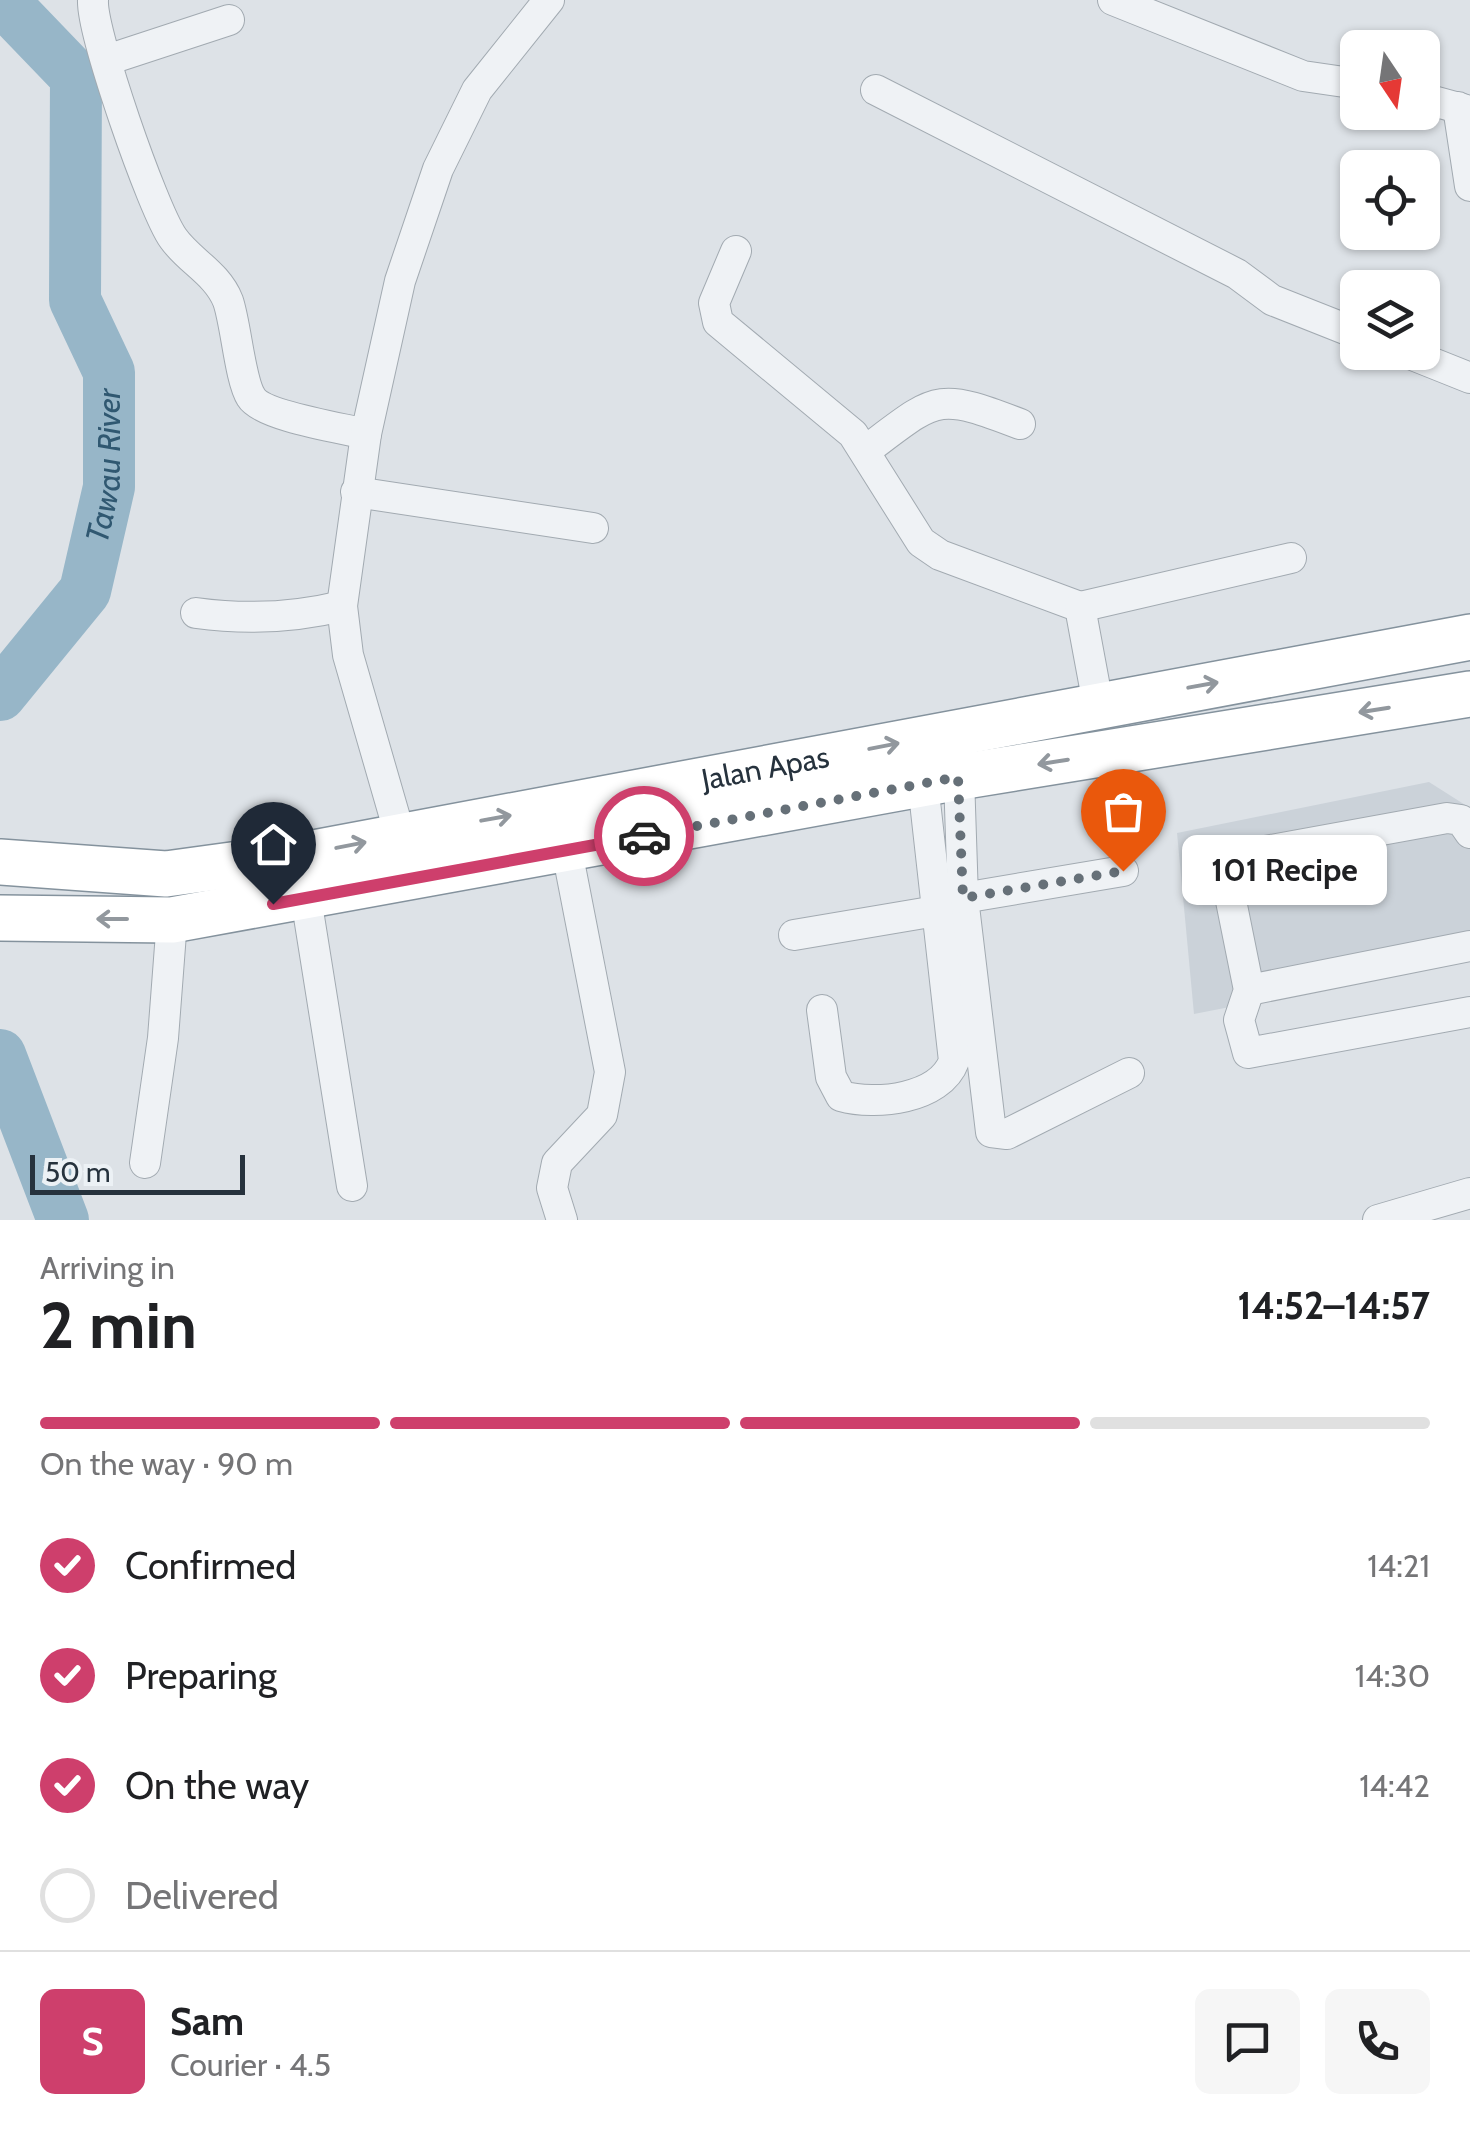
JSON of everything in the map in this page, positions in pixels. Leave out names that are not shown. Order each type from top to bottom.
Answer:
[{"type":"highway","points":[[1399,649],[1470,610]]},
{"type":"highway","name":"Jalan Apas","points":[[6,862],[166,874],[297,856],[1470,637]]},
{"type":"highway","name":"Jalan Apas","points":[[3,918],[172,920],[519,860],[941,780],[1470,694]]},
{"type":"highway","points":[[400,835],[408,846],[430,856],[519,860]]},
{"type":"street","points":[[93,0],[95,28],[160,214],[173,239],[218,282],[228,300],[250,396],[263,408],[366,434]]},
{"type":"street","points":[[400,835],[348,655],[342,606],[366,434],[400,281],[438,169],[477,90],[549,0]]},
{"type":"street","points":[[1113,0],[1303,76],[1340,81]]},
{"type":"street","points":[[107,60],[229,20]]},
{"type":"street","points":[[876,90],[1237,274],[1272,300],[1340,327]]},
{"type":"street","points":[[1464,109],[1470,186]]},
{"type":"street","points":[[736,251],[714,303],[718,322],[834,416],[865,451],[921,542],[940,555],[1080,607],[1291,558]]},
{"type":"street","points":[[1440,366],[1470,378]]},
{"type":"street","points":[[865,451],[919,412],[946,400],[964,402],[1020,424]]},
{"type":"street","points":[[356,492],[593,528]]},
{"type":"street","points":[[196,612],[238,618],[299,617],[342,606]]},
{"type":"street","points":[[1080,607],[1098,704]]},
{"type":"street","points":[[822,1010],[831,1076],[840,1096],[860,1102],[930,1090],[948,1077],[954,1060],[941,780]]},
{"type":"street","points":[[1470,833],[1461,820],[1448,818],[1232,859],[1226,876],[1249,990],[1239,1020],[1243,1045],[1252,1054],[1470,1012]]},
{"type":"street","points":[[562,1220],[552,1188],[557,1164],[602,1115],[610,1072],[567,851]]},
{"type":"street","points":[[794,935],[1123,871]]},
{"type":"street","points":[[306,898],[352,1186]]},
{"type":"street","points":[[949,905],[991,1132],[1007,1134],[1129,1074]]},
{"type":"street","points":[[144,1163],[163,1038],[172,920]]},
{"type":"street","points":[[1249,990],[1470,946]]},
{"type":"street","points":[[1378,1220],[1424,1202],[1470,1193]]},
{"type":"shaded area","points":[[1429,782],[1470,808],[1470,960],[1194,1014],[1177,833]]},
{"type":"waterway","name":"Tawau River","points":[[0,695],[85,591],[109,487],[109,372],[75,300],[76,77],[2,0]]},
{"type":"waterway","name":"Tawau River","points":[[0,1055],[63,1220]]},
{"type":"way so far","points":[[644,836],[958,777],[963,898],[1123,871]]},
{"type":"place","name":"101 Recipe","points":[[1123,871]]},
{"type":"route","points":[[273,904],[644,836]]}]
